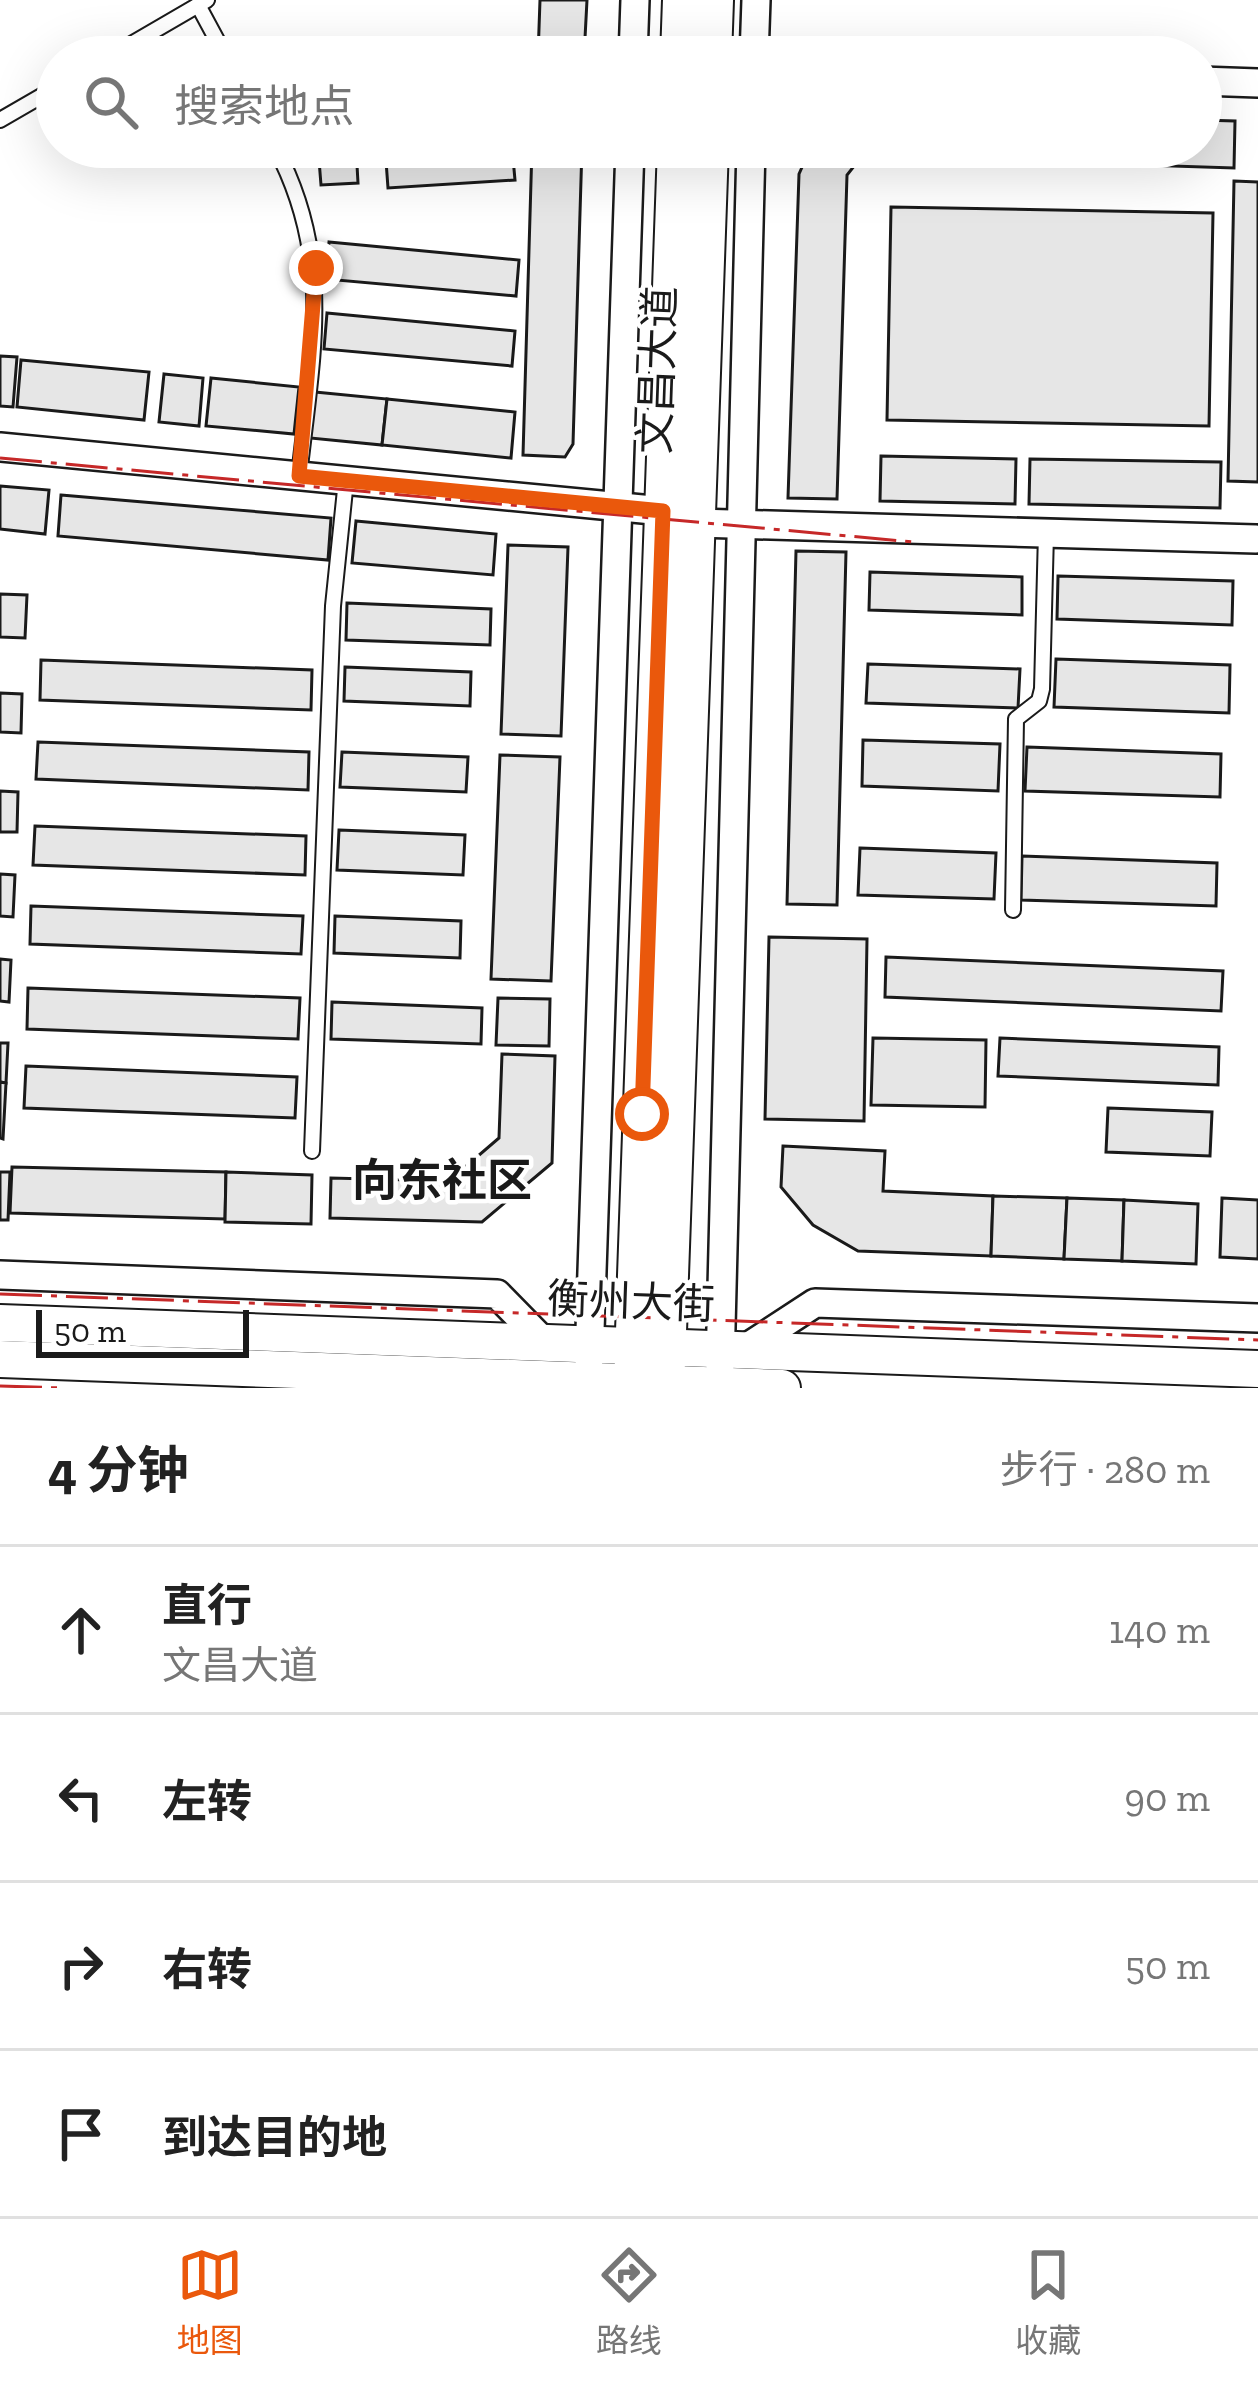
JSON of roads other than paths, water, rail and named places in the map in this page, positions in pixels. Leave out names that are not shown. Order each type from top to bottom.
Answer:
[{"type":"main road","points":[[680,36],[681,0]]},
{"type":"main road","points":[[714,36],[716,0]]},
{"type":"main road","name":"文昌大道","points":[[650,1373],[680,517],[676,168]]},
{"type":"main road","name":"文昌大道","points":[[680,517],[708,168]]},
{"type":"main road","name":"衡州大街","points":[[0,1323],[545,1343],[589,1371]]},
{"type":"main road","name":"衡州大街","points":[[0,1359],[733,1375],[1258,1369]]},
{"type":"main road","name":"衡州大街","points":[[733,1375],[782,1388]]},
{"type":"street","points":[[634,36],[635,0]]},
{"type":"street","points":[[755,36],[756,0]]},
{"type":"street","points":[[1222,82],[1258,83]]},
{"type":"street","points":[[589,1371],[629,168]]},
{"type":"street","points":[[733,1375],[741,524],[750,168]]},
{"type":"street","points":[[0,447],[618,507],[741,524],[1256,539]]},
{"type":"street","points":[[0,1275],[497,1294],[545,1343]]},
{"type":"street","points":[[733,1375],[815,1303],[1258,1318]]},
{"type":"lane","points":[[146,36],[203,3],[217,36]]},
{"type":"lane","points":[[0,120],[36,99]]},
{"type":"lane","points":[[284,168],[310,231],[316,268],[299,476]]},
{"type":"lane","points":[[312,1151],[333,606],[346,480]]},
{"type":"lane","points":[[1013,910],[1016,719],[1039,701],[1042,689],[1046,532]]},
{"type":"district","name":"向东社区","points":[[442,1180]]}]
